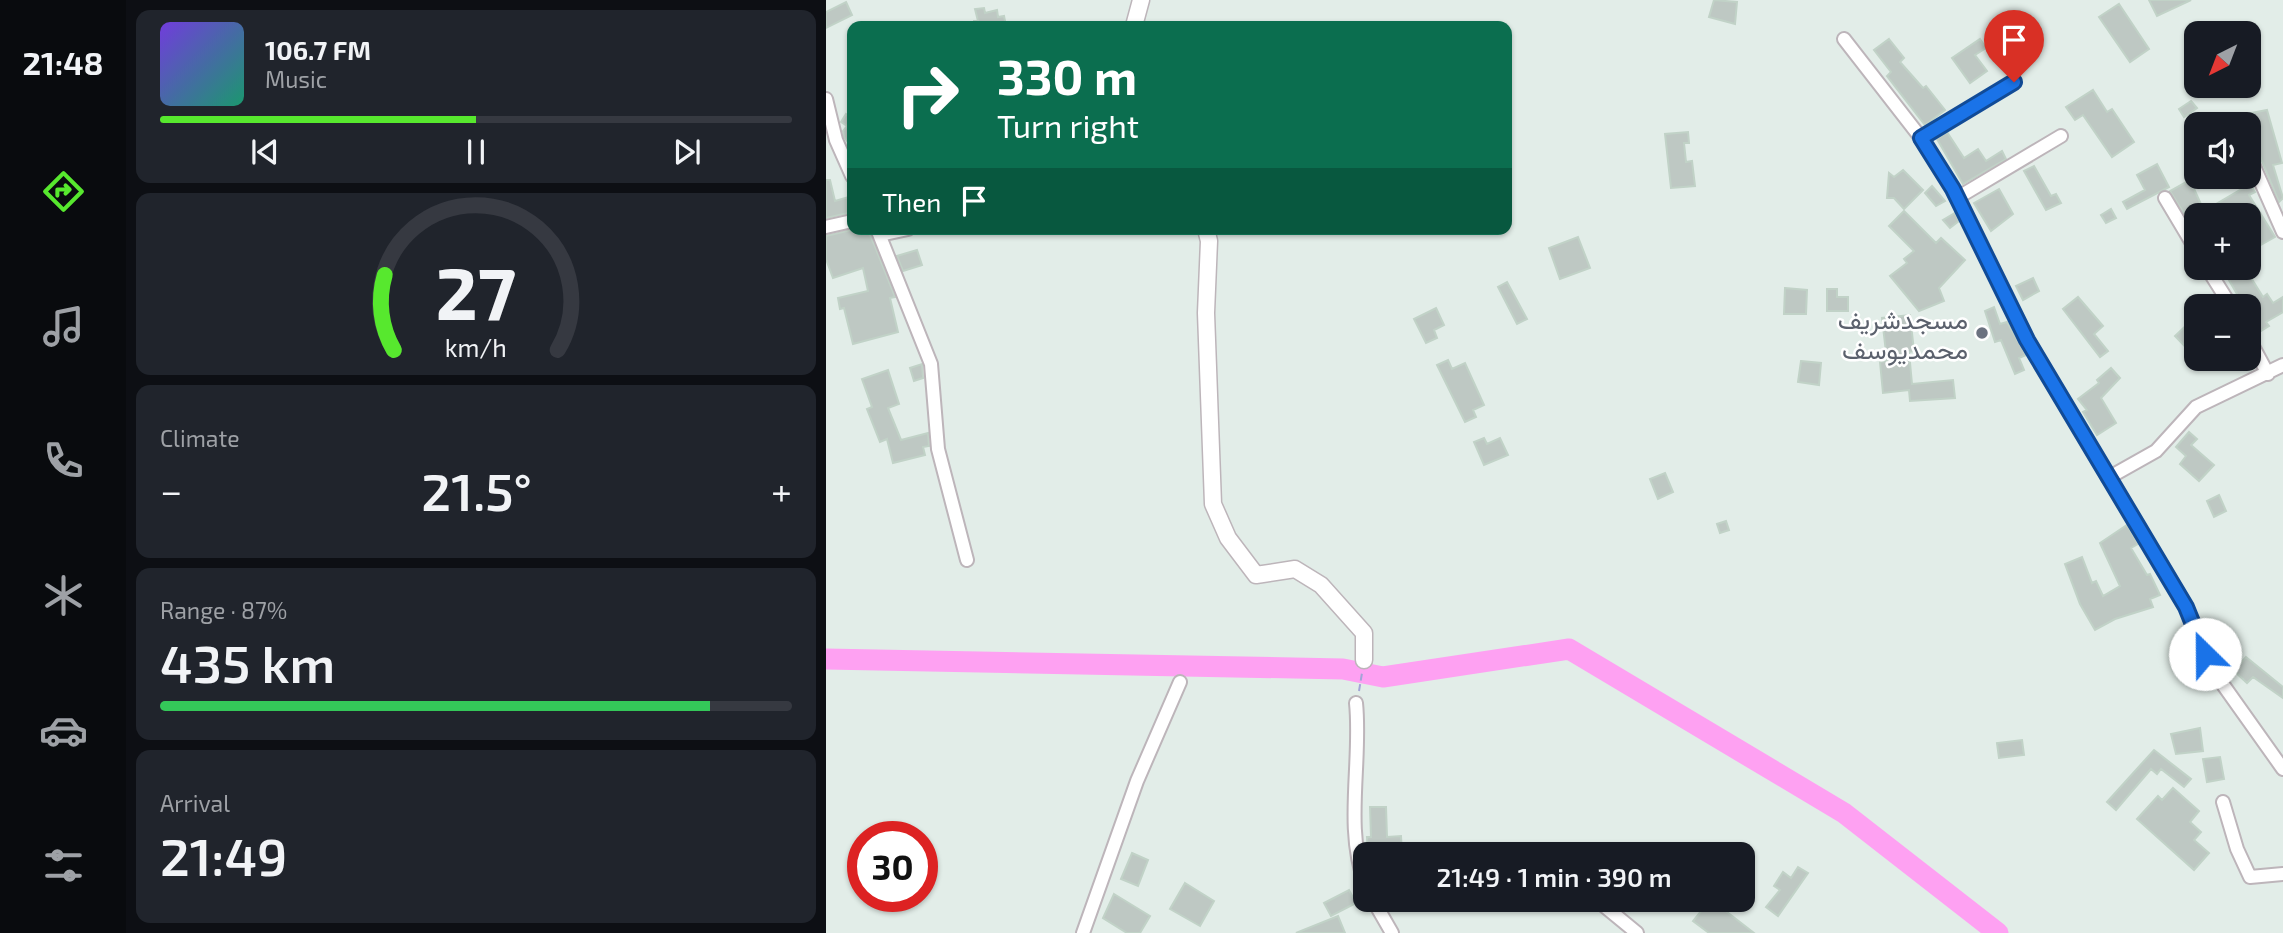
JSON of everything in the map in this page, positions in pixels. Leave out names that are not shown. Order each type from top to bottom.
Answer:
[{"type":"street","points":[[1135,21],[1141,0]]},
{"type":"street","points":[[1844,39],[1921,138],[1957,198],[2027,340],[2186,607],[2214,672],[2283,769]]},
{"type":"street","points":[[1921,138],[2014,82]]},
{"type":"street","points":[[826,99],[836,140],[847,165]]},
{"type":"street","points":[[1957,198],[2061,136]]},
{"type":"street","points":[[2261,182],[2283,232]]},
{"type":"street","points":[[2165,198],[2184,230]]},
{"type":"street","points":[[826,227],[847,222]]},
{"type":"street","points":[[879,235],[931,364],[938,449],[967,561]]},
{"type":"street","points":[[1208,235],[1206,313],[1213,504],[1228,538],[1256,575],[1295,569],[1321,585],[1364,633],[1364,660]]},
{"type":"street","points":[[2261,360],[2269,374]]},
{"type":"street","points":[[2108,478],[2156,451],[2196,407],[2283,365]]},
{"type":"street","points":[[1083,933],[1137,781],[1180,682]]},
{"type":"street","points":[[1356,703],[1361,842]]},
{"type":"street","points":[[2223,802],[2237,849],[2250,877],[2283,874]]},
{"type":"street","points":[[1380,912],[1392,933]]},
{"type":"street","points":[[1612,912],[1637,933]]},
{"type":"path","points":[[1356,703],[1364,660]]},
{"type":"building","points":[[1714,0],[1737,2],[1735,24],[1709,17]]},
{"type":"building","points":[[2149,0],[2191,0],[2157,16]]},
{"type":"building","points":[[846,2],[852,15],[826,28],[826,12]]},
{"type":"building","points":[[2119,4],[2149,49],[2130,62],[2099,17]]},
{"type":"building","points":[[984,8],[985,13],[997,10],[998,17],[1004,16],[1005,21],[978,21],[975,9]]},
{"type":"building","points":[[1889,39],[1904,58],[1900,62],[1923,88],[1926,86],[1945,110],[1925,125],[1887,76],[1891,72],[1874,50]]},
{"type":"building","points":[[1980,39],[1986,48],[1975,55],[1987,71],[1970,83],[1952,58]]},
{"type":"building","points":[[2093,90],[2107,112],[2112,109],[2134,142],[2112,157],[2083,115],[2075,120],[2066,107]]},
{"type":"building","points":[[2191,101],[2197,108],[2191,112],[2184,112],[2184,117],[2179,109]]},
{"type":"building","points":[[2267,110],[2282,163],[2273,165],[2283,198],[2279,202],[2261,159],[2261,112],[2256,112]]},
{"type":"building","points":[[846,114],[847,115],[847,126],[841,122]]},
{"type":"building","points":[[847,126],[847,141],[844,137],[843,131]]},
{"type":"building","points":[[1688,132],[1689,143],[1684,143],[1686,162],[1692,161],[1695,186],[1671,188],[1665,134]]},
{"type":"building","points":[[1947,132],[1964,158],[1978,149],[1986,161],[2002,151],[2006,159],[1963,184],[1937,139]]},
{"type":"building","points":[[2157,164],[2169,187],[2127,209],[2123,202],[2145,190],[2137,175]]},
{"type":"building","points":[[2034,166],[2051,196],[2056,194],[2061,203],[2046,210],[2024,171]]},
{"type":"building","points":[[1903,170],[1923,190],[1904,209],[1894,198],[1887,198],[1889,173],[1894,177]]},
{"type":"building","points":[[826,180],[830,180],[835,201],[847,197],[847,213],[826,218]]},
{"type":"building","points":[[2184,183],[2184,189],[2194,189],[2200,203],[2184,203],[2184,213],[2170,191]]},
{"type":"building","points":[[1932,186],[1945,201],[1936,206],[1925,193]]},
{"type":"building","points":[[1999,189],[2013,214],[1991,231],[1974,203]]},
{"type":"building","points":[[2241,189],[2253,189],[2255,192],[2249,195],[2254,203],[2218,203]]},
{"type":"building","points":[[2111,209],[2116,218],[2106,223],[2101,215]]},
{"type":"building","points":[[1904,211],[1936,243],[1941,238],[1965,260],[1939,288],[1944,301],[1919,311],[1890,276],[1907,263],[1904,259],[1914,251],[1889,226]]},
{"type":"building","points":[[1955,213],[1959,221],[1950,228],[1943,220]]},
{"type":"building","points":[[2261,214],[2275,237],[2261,245]]},
{"type":"building","points":[[847,231],[847,235],[870,235],[895,297],[890,298],[898,332],[853,344],[844,308],[840,309],[838,298],[868,291],[863,268],[833,278],[826,259],[826,236]]},
{"type":"building","points":[[1578,237],[1590,268],[1560,279],[1549,248]]},
{"type":"building","points":[[917,250],[922,265],[903,271],[897,256]]},
{"type":"building","points":[[2033,278],[2039,291],[2023,300],[2016,286]]},
{"type":"building","points":[[2229,280],[2252,280],[2263,297],[2267,294],[2273,303],[2283,297],[2283,312],[2266,322],[2269,326],[2261,331],[2261,294],[2237,294]]},
{"type":"building","points":[[1507,282],[1527,319],[1517,324],[1498,287]]},
{"type":"building","points":[[1785,288],[1807,290],[1806,314],[1784,314]]},
{"type":"building","points":[[1827,289],[1837,289],[1837,297],[1848,297],[1848,311],[1827,311]]},
{"type":"building","points":[[2078,297],[2103,326],[2094,334],[2108,351],[2100,357],[2063,309]]},
{"type":"building","points":[[1994,307],[2000,324],[2007,322],[2026,355],[2019,358],[2024,370],[2015,374],[2001,340],[1995,342],[1985,311]]},
{"type":"building","points":[[1436,308],[1444,325],[1434,330],[1437,338],[1426,343],[1414,319]]},
{"type":"building","points":[[1910,315],[1914,351],[1909,352],[1912,384],[1953,380],[1955,398],[1910,401],[1909,390],[1883,393],[1880,362],[1887,361],[1882,318]]},
{"type":"building","points":[[2184,327],[2184,345],[2175,336]]},
{"type":"building","points":[[1448,360],[1452,369],[1465,363],[1484,405],[1473,410],[1476,417],[1465,422],[1437,365]]},
{"type":"building","points":[[1801,361],[1821,363],[1819,385],[1798,382]]},
{"type":"building","points":[[922,364],[923,378],[914,381],[910,368]]},
{"type":"building","points":[[2111,368],[2120,378],[2101,398],[2116,423],[2097,435],[2083,412],[2087,410],[2078,399],[2099,383],[2097,380]]},
{"type":"building","points":[[888,370],[899,404],[888,408],[901,440],[928,433],[929,446],[923,447],[925,455],[893,463],[887,439],[880,442],[867,409],[872,407],[862,379]]},
{"type":"building","points":[[2189,432],[2197,439],[2191,445],[2214,465],[2199,481],[2180,464],[2186,456],[2176,447]]},
{"type":"building","points":[[1484,438],[1487,444],[1500,438],[1508,455],[1484,465],[1474,442]]},
{"type":"building","points":[[1665,473],[1673,492],[1658,499],[1650,479]]},
{"type":"building","points":[[2219,495],[2226,511],[2214,517],[2207,501]]},
{"type":"building","points":[[1726,521],[1729,530],[1720,533],[1717,524]]},
{"type":"building","points":[[2127,525],[2138,544],[2131,548],[2147,575],[2150,574],[2160,595],[2150,599],[2153,607],[2115,619],[2095,630],[2080,604],[2065,564],[2082,557],[2092,583],[2096,581],[2103,596],[2120,586],[2100,543]]},
{"type":"building","points":[[2246,657],[2283,687],[2283,698],[2253,677],[2247,683],[2234,671]]},
{"type":"building","points":[[2200,728],[2203,751],[2176,754],[2171,734]]},
{"type":"building","points":[[2022,740],[2024,755],[1999,758],[1997,743]]},
{"type":"building","points":[[2154,750],[2191,779],[2184,787],[2161,769],[2157,774],[2151,769],[2116,810],[2107,802]]},
{"type":"building","points":[[2220,757],[2224,779],[2207,782],[2203,759]]},
{"type":"building","points":[[2173,788],[2199,811],[2190,822],[2201,832],[2194,840],[2209,853],[2194,870],[2137,819],[2158,796],[2162,800]]},
{"type":"building","points":[[1370,807],[1386,807],[1387,837],[1401,836],[1401,842],[1367,842],[1367,837],[1371,837]]},
{"type":"building","points":[[1132,853],[1148,860],[1138,886],[1121,879]]},
{"type":"building","points":[[1798,867],[1808,873],[1778,916],[1766,907],[1780,890],[1774,886],[1783,872],[1791,878]]},
{"type":"building","points":[[1185,883],[1214,901],[1200,926],[1170,909]]},
{"type":"building","points":[[1349,890],[1353,897],[1353,905],[1331,916],[1324,903]]},
{"type":"building","points":[[1114,894],[1150,916],[1140,933],[1127,933],[1103,918]]},
{"type":"building","points":[[1700,912],[1727,912],[1754,933],[1709,933],[1693,921]]},
{"type":"building","points":[[1338,916],[1345,933],[1296,933]]},
{"type":"waterway","points":[[826,659],[1343,669],[1383,677],[1569,649],[1844,813],[1998,933]]},
{"type":"place","name":"مسجدشریف محمدیوسف","points":[[1982,333]]},
{"type":"route","points":[[2014,82],[1921,138],[1953,189],[2027,340],[2186,607],[2205,654]]}]
